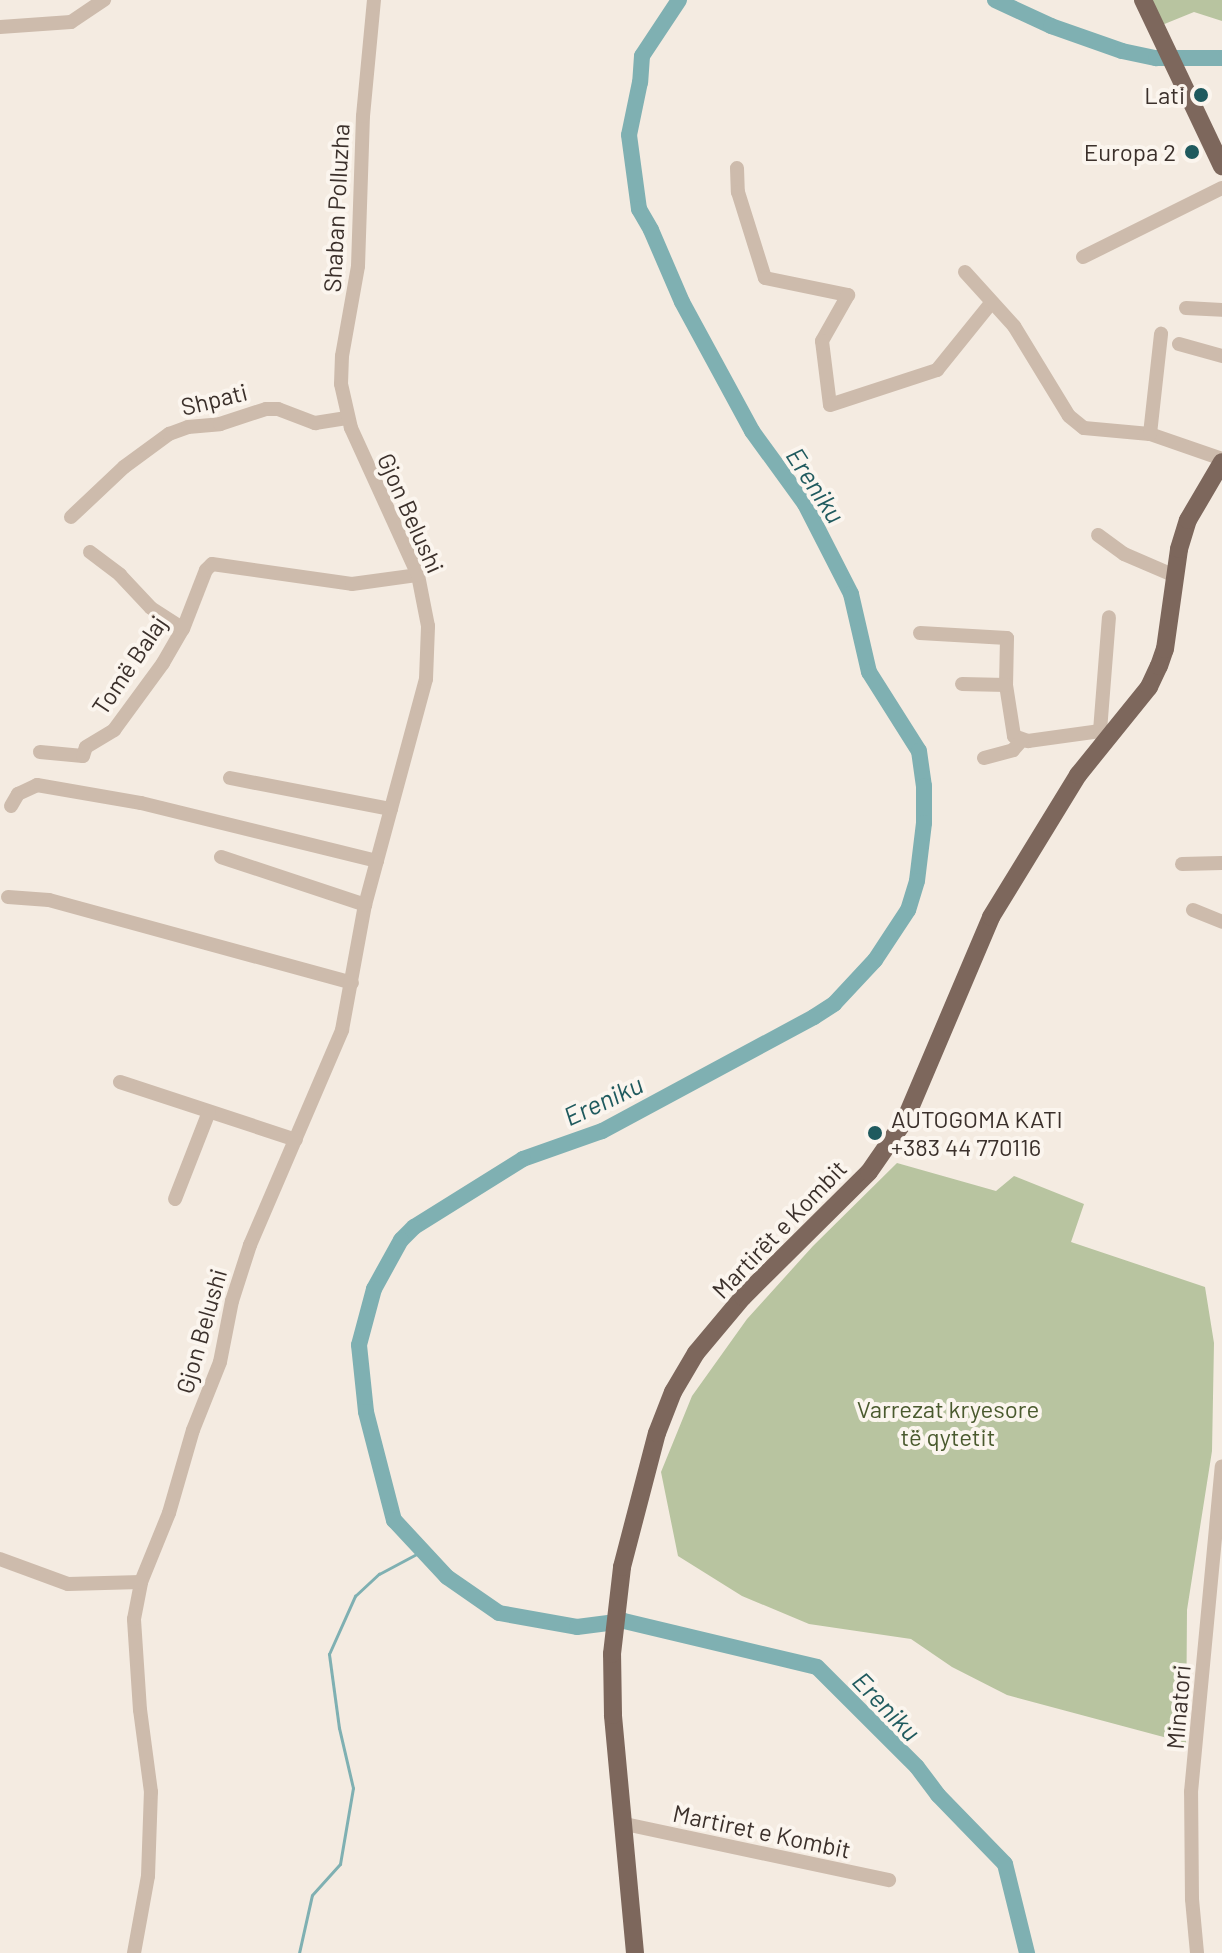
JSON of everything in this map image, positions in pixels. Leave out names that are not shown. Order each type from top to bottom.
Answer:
[{"type":"main road","points":[[1143,0],[1192,105],[1215,136],[1222,166]]},
{"type":"main road","name":"Martirët e Kombit","points":[[635,1953],[612,1690],[615,1618],[622,1567],[657,1433],[683,1373],[743,1297],[869,1172],[905,1120],[991,917],[1104,733],[1149,687],[1159,666],[1188,520],[1222,461]]},
{"type":"street","points":[[0,27],[71,22],[104,0]]},
{"type":"street","name":"Shaban Polluzha","points":[[347,418],[341,384],[342,356],[358,266],[363,116],[374,0]]},
{"type":"street","points":[[737,168],[738,192],[765,278],[848,295],[822,341],[830,405],[937,370],[991,303]]},
{"type":"street","points":[[1083,257],[1222,188]]},
{"type":"street","points":[[965,272],[1014,326],[1076,422],[1084,428],[1150,434],[1222,461]]},
{"type":"street","points":[[1186,308],[1222,310]]},
{"type":"street","points":[[1150,434],[1161,334]]},
{"type":"street","points":[[1179,344],[1222,356]]},
{"type":"street","name":"Shpati","points":[[71,517],[124,467],[169,434],[188,427],[220,424],[266,409],[278,409],[315,423],[347,418]]},
{"type":"street","name":"Gjon Belushi","points":[[134,1953],[148,1876],[151,1792],[140,1710],[134,1619],[141,1582],[169,1513],[193,1430],[220,1362],[242,1268],[333,1056],[352,983],[365,905],[426,679],[429,655],[426,604],[418,575],[371,479],[347,418]]},
{"type":"street","points":[[1098,535],[1124,554],[1175,576]]},
{"type":"street","points":[[90,552],[120,575],[151,608],[183,629]]},
{"type":"street","name":"Tomë Balaj","points":[[40,752],[83,756],[86,747],[114,730],[183,629],[206,570],[212,564],[352,584],[418,575]]},
{"type":"street","points":[[984,758],[1013,750],[1022,740],[1104,733],[1109,617]]},
{"type":"street","points":[[920,633],[1007,638],[1006,685],[1011,731],[1022,740]]},
{"type":"street","points":[[962,684],[1006,685]]},
{"type":"street","points":[[230,778],[391,809]]},
{"type":"street","points":[[11,806],[18,794],[37,785],[141,803],[377,861]]},
{"type":"street","points":[[221,857],[365,905]]},
{"type":"street","points":[[1182,864],[1222,863]]},
{"type":"street","points":[[8,897],[49,900],[352,983]]},
{"type":"street","points":[[1193,910],[1222,922]]},
{"type":"street","points":[[120,1082],[296,1140]]},
{"type":"street","points":[[175,1199],[209,1112]]},
{"type":"street","name":"Minatori","points":[[1197,1953],[1192,1899],[1191,1792],[1222,1466]]},
{"type":"street","points":[[0,1559],[68,1584],[141,1582]]},
{"type":"street","name":"Martiret e Kombit","points":[[625,1824],[889,1880]]},
{"type":"green space","points":[[1151,0],[1222,0],[1222,21],[1194,12],[1162,25]]},
{"type":"green space","name":"Varrezat kryesore të qytetit","points":[[897,1163],[996,1191],[1014,1176],[1084,1204],[1071,1242],[1205,1287],[1214,1343],[1212,1451],[1187,1610],[1186,1743],[1007,1695],[952,1667],[911,1639],[809,1624],[742,1596],[678,1556],[661,1472],[692,1396],[747,1319],[813,1246]]},
{"type":"waterway","name":"Ereniku","points":[[679,0],[642,56],[629,135],[639,209],[682,302],[752,431],[805,504],[851,594],[869,672],[919,751],[924,786],[924,823],[917,881],[908,910],[875,960],[834,1004],[602,1131],[523,1159],[414,1227],[401,1240],[374,1289],[359,1345],[366,1412],[394,1520],[447,1577],[499,1613],[577,1627],[624,1621],[817,1667],[917,1767],[938,1795],[1005,1864],[1027,1953]]},
{"type":"waterway","name":"Ereniku","points":[[995,0],[1051,26],[1122,51],[1156,58],[1222,58]]},
{"type":"waterway","points":[[299,1953],[312,1895],[340,1864],[353,1788],[339,1728],[329,1654],[355,1596],[379,1574],[424,1550]]},
{"type":"place","name":"Lati","points":[[1201,95]]},
{"type":"place","name":"Europa 2","points":[[1192,152]]},
{"type":"place","name":"AUTOGOMA KATI +383 44 770116","points":[[875,1133]]}]
